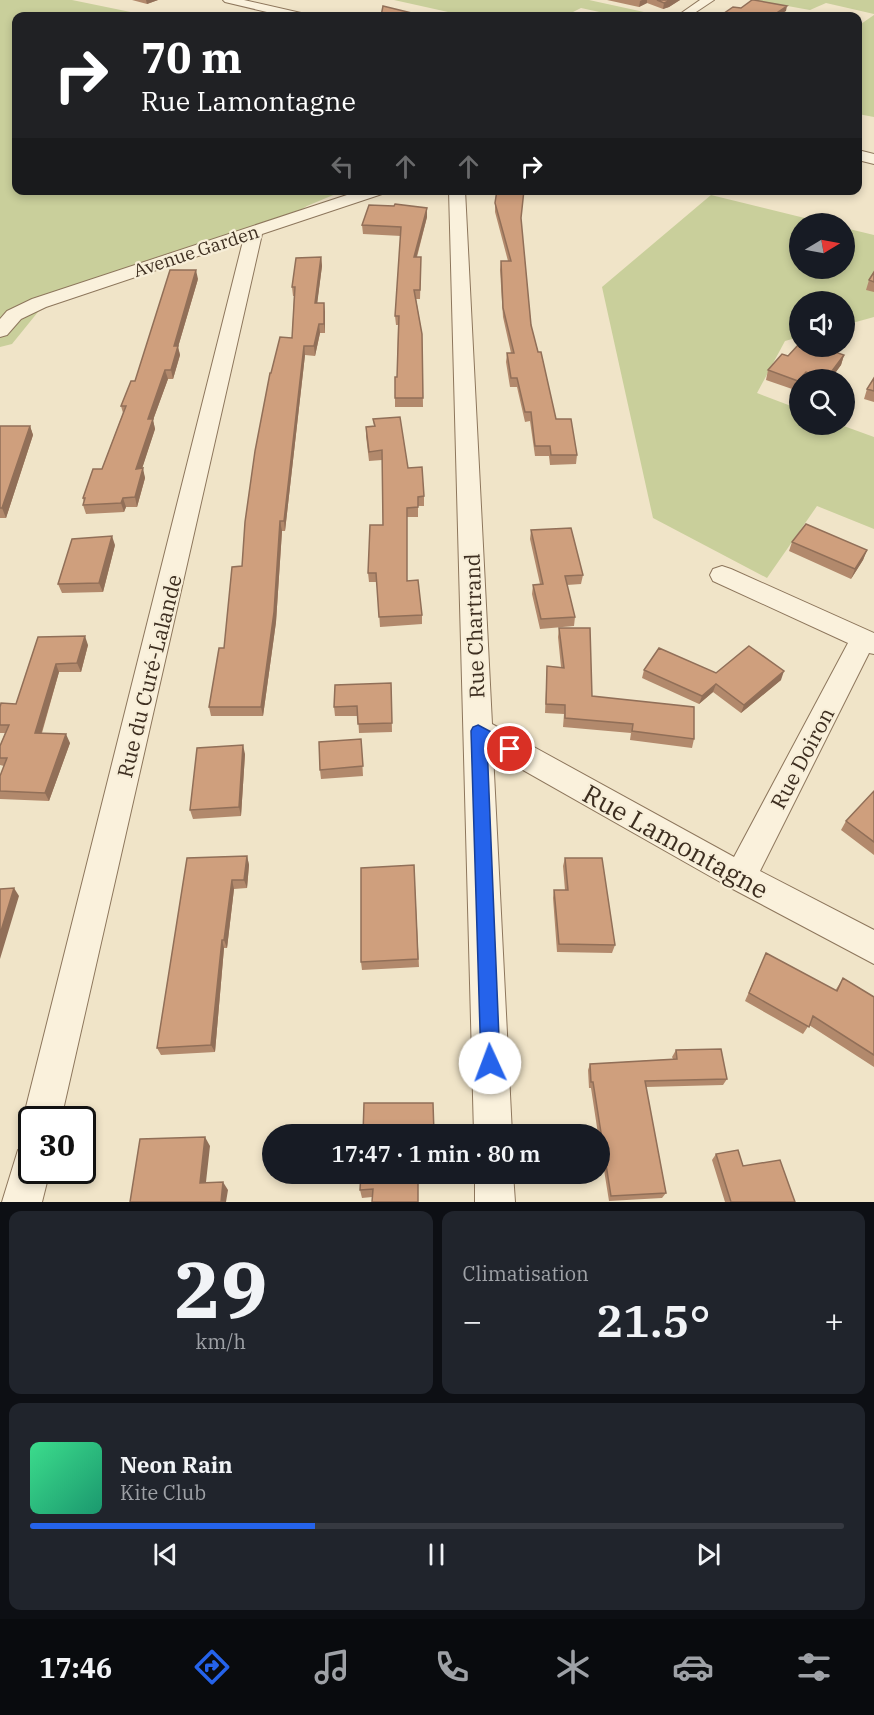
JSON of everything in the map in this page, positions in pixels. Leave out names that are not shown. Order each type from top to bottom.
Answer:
[{"type":"street","points":[[229,0],[280,12]]},
{"type":"street","points":[[687,0],[706,2]]},
{"type":"street","points":[[689,12],[706,2]]},
{"type":"street","name":"Avenue Garden","points":[[0,331],[14,315],[39,303],[364,195]]},
{"type":"street","name":"Rue Chartrand","points":[[457,195],[493,1124]]},
{"type":"street","name":"Rue du Curé-Lalande","points":[[45,1106],[254,232]]},
{"type":"street","points":[[722,575],[869,641]]},
{"type":"street","name":"Rue Doiron","points":[[740,877],[869,641]]},
{"type":"street","name":"Rue Lamontagne","points":[[478,731],[740,877],[874,948]]},
{"type":"street","points":[[22,1202],[27,1184]]},
{"type":"street","points":[[494,1184],[495,1202]]},
{"type":"green space","points":[[0,0],[72,0],[130,12],[12,12],[12,195],[333,195],[307,206],[261,235],[42,307],[12,344],[0,347]]},
{"type":"green space","points":[[394,0],[589,0],[644,12],[600,12],[581,8],[573,12],[448,12]]},
{"type":"green space","points":[[753,0],[874,0],[874,14],[826,3],[810,10]]},
{"type":"green space","points":[[874,15],[874,117],[862,115],[862,23]]},
{"type":"green space","points":[[711,195],[789,214],[789,279],[855,279],[855,230],[874,235],[874,317],[855,322],[855,291],[789,291],[789,340],[785,341],[757,393],[789,405],[789,435],[855,435],[855,430],[874,437],[874,529],[817,506],[767,578],[653,518],[602,287]]},
{"type":"building","points":[[752,0],[787,6],[778,12],[726,12],[733,7],[741,8]]},
{"type":"building","points":[[383,6],[408,12],[382,12]]},
{"type":"building","points":[[496,195],[523,195],[521,218],[531,325],[538,352],[541,352],[556,419],[571,419],[577,455],[551,455],[550,446],[535,446],[531,412],[525,412],[517,378],[511,378],[507,353],[514,353],[503,308],[501,261],[511,261],[495,203]]},
{"type":"building","points":[[395,204],[427,208],[414,257],[421,257],[420,290],[414,290],[422,334],[423,398],[395,398],[399,316],[395,316],[401,227],[362,225],[369,205],[394,206]]},
{"type":"building","points":[[321,257],[315,303],[324,303],[324,324],[319,324],[314,346],[304,346],[284,521],[280,521],[274,612],[261,707],[209,707],[219,648],[224,648],[232,567],[242,566],[245,522],[255,451],[270,373],[280,337],[292,338],[295,287],[292,287],[296,258]]},
{"type":"building","points":[[170,270],[196,270],[174,346],[178,346],[171,370],[165,370],[148,419],[153,419],[136,469],[143,468],[135,497],[123,498],[121,503],[83,505],[85,498],[83,498],[93,469],[102,469],[126,406],[121,406],[131,381],[135,381]]},
{"type":"building","points":[[874,272],[874,282],[869,280]]},
{"type":"building","points":[[782,354],[842,357],[834,369],[789,369],[789,378],[768,370]]},
{"type":"building","points":[[874,378],[874,391],[867,389]]},
{"type":"building","points":[[400,417],[408,468],[422,467],[424,496],[418,497],[418,507],[407,508],[407,581],[418,580],[422,615],[379,617],[376,573],[368,573],[370,525],[383,525],[382,450],[369,452],[366,427],[375,426],[373,419]]},
{"type":"building","points":[[0,426],[30,426],[2,508],[0,508]]},
{"type":"building","points":[[806,524],[867,550],[855,569],[792,542]]},
{"type":"building","points":[[571,528],[583,575],[565,576],[575,617],[541,619],[533,585],[543,584],[531,530]]},
{"type":"building","points":[[112,536],[99,583],[58,584],[72,539]]},
{"type":"building","points":[[559,628],[590,628],[592,696],[694,707],[694,739],[632,731],[633,724],[565,718],[565,705],[546,704],[547,666],[564,668]]},
{"type":"building","points":[[85,636],[77,663],[56,664],[35,733],[66,734],[45,793],[0,791],[0,776],[7,758],[0,758],[0,746],[9,725],[0,725],[1,703],[16,704],[38,637]]},
{"type":"building","points":[[749,646],[784,671],[744,705],[716,684],[702,696],[644,670],[659,648],[716,673]]},
{"type":"building","points":[[391,683],[392,723],[358,724],[357,706],[334,707],[335,685]]},
{"type":"building","points":[[361,739],[363,766],[320,770],[319,742]]},
{"type":"building","points":[[243,745],[239,807],[190,810],[197,748]]},
{"type":"building","points":[[874,791],[874,842],[846,821]]},
{"type":"building","points":[[247,856],[244,880],[232,880],[224,940],[222,940],[211,1045],[157,1048],[187,858]]},
{"type":"building","points":[[565,858],[602,858],[615,945],[559,944],[554,890],[568,890]]},
{"type":"building","points":[[414,865],[418,959],[361,962],[361,868]]},
{"type":"building","points":[[14,888],[0,934],[0,889]]},
{"type":"building","points":[[766,953],[837,991],[843,978],[874,997],[874,1055],[813,1016],[809,1027],[749,993]]},
{"type":"building","points":[[721,1049],[727,1079],[645,1081],[666,1193],[611,1196],[610,1124],[600,1124],[593,1082],[591,1082],[590,1064],[677,1059],[676,1050]]},
{"type":"building","points":[[364,1103],[433,1103],[434,1124],[363,1124]]},
{"type":"building","points":[[205,1137],[200,1183],[223,1182],[221,1202],[130,1202],[140,1139]]},
{"type":"building","points":[[738,1150],[743,1166],[780,1160],[795,1202],[731,1202],[716,1154]]},
{"type":"building","points":[[360,1184],[418,1184],[418,1202],[372,1202],[373,1189],[360,1190]]},
{"type":"route","points":[[490,1063],[478,731],[510,749]]}]
